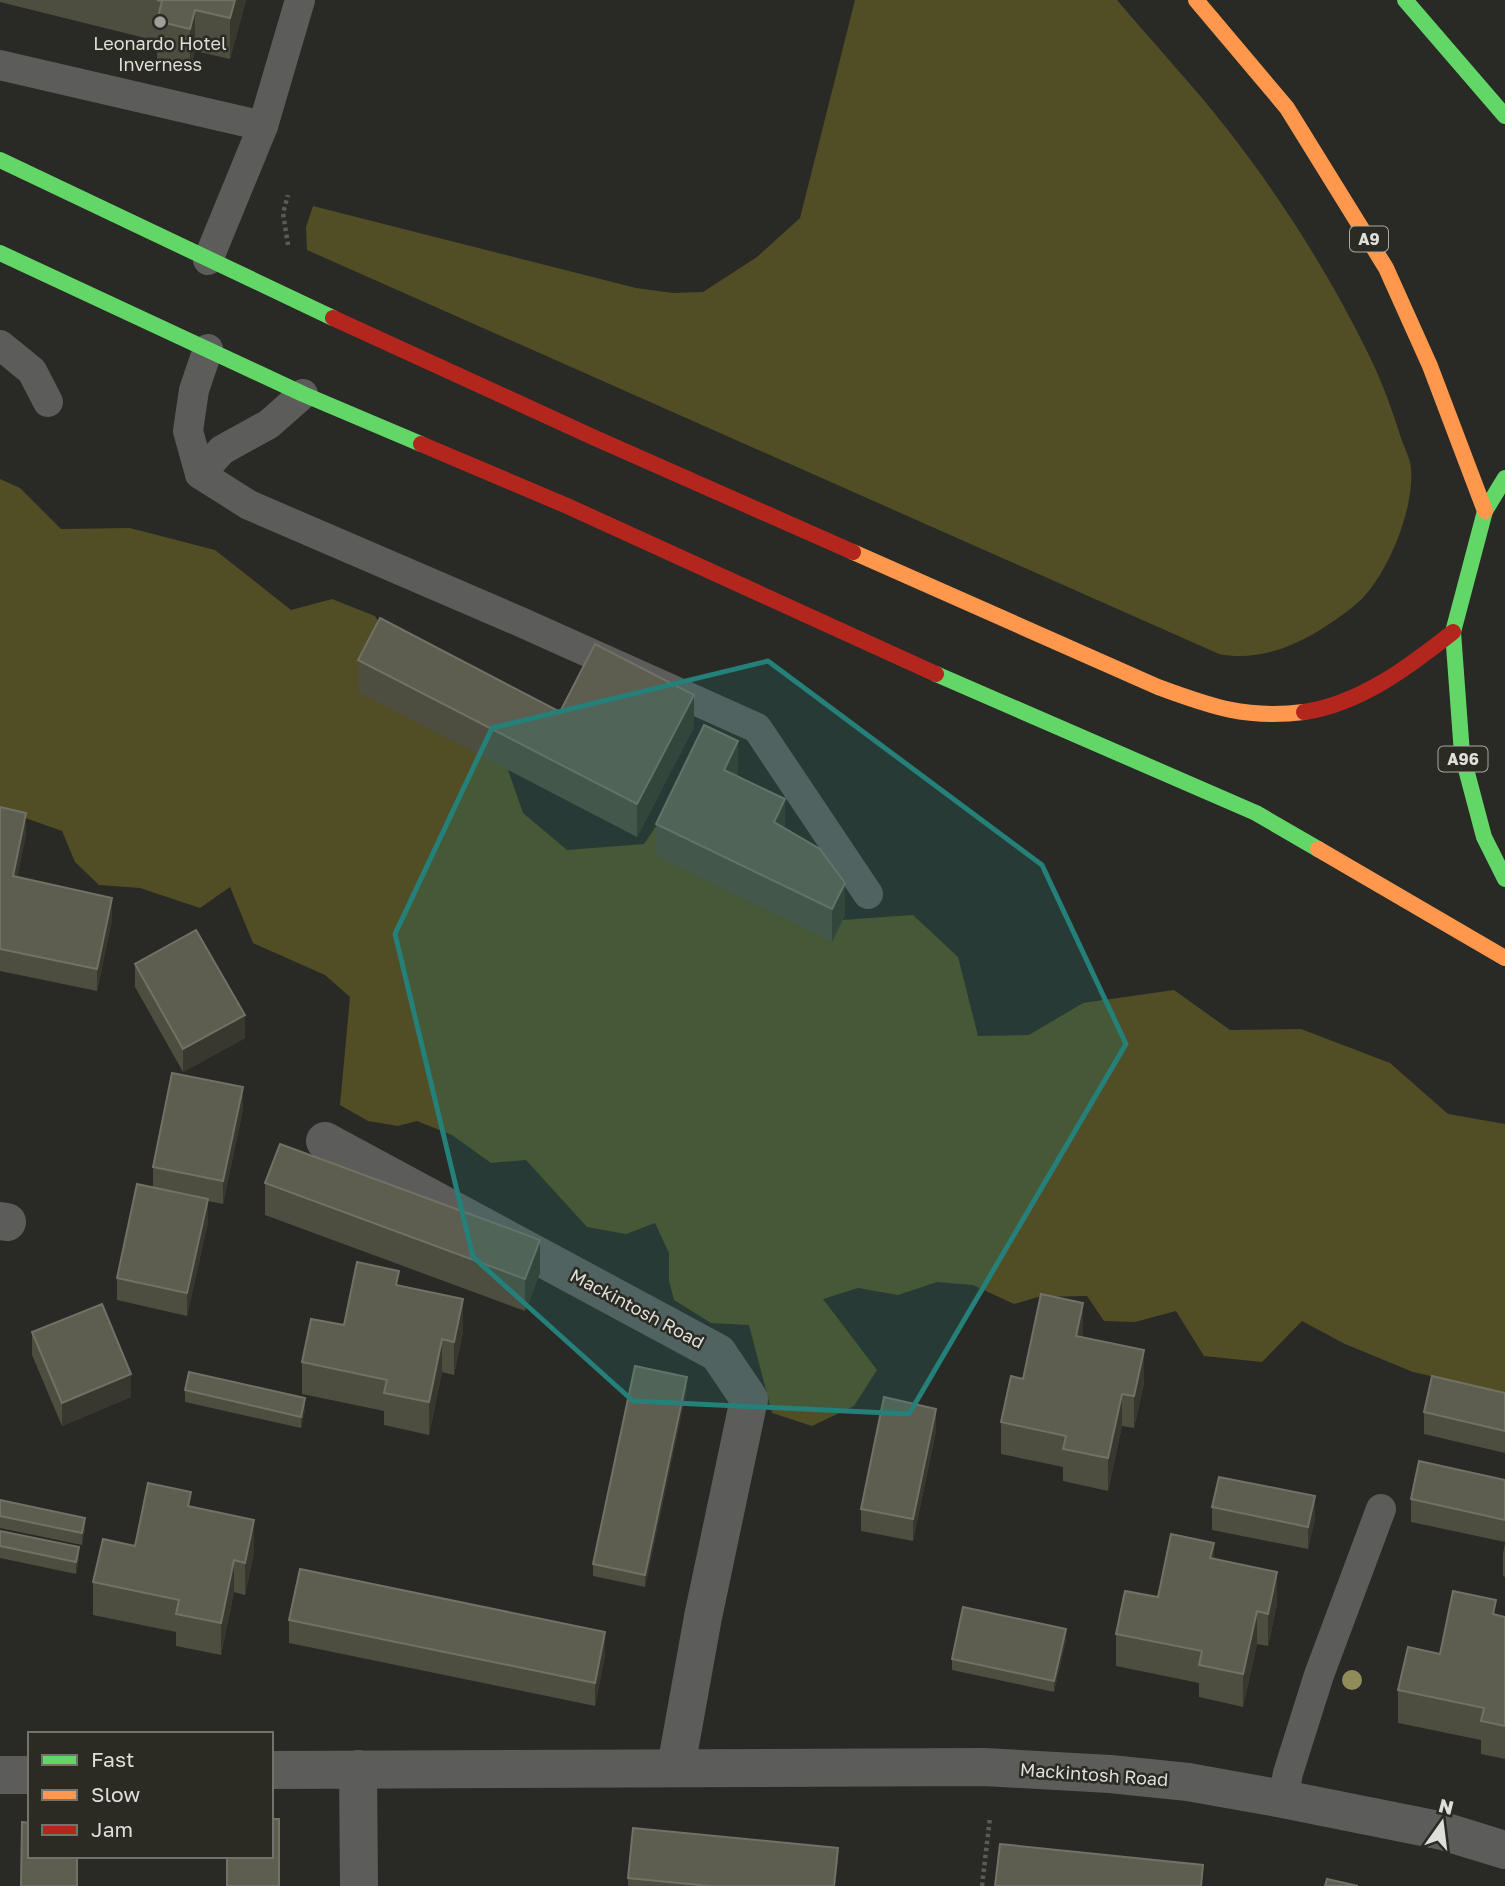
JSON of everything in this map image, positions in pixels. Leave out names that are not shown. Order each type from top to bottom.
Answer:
[{"type":"main road","name":"A9","points":[[1196,0],[1287,108],[1386,268],[1430,366],[1485,511]]},
{"type":"main road","points":[[1405,0],[1505,116]]},
{"type":"main road","points":[[0,160],[208,260],[594,438],[1158,687],[1209,706],[1245,713],[1272,714],[1302,712],[1337,705],[1376,687],[1412,665],[1453,632]]},
{"type":"main road","points":[[0,254],[303,394],[565,505],[918,666],[1256,813],[1505,958]]},
{"type":"main road","name":"A96","points":[[1505,478],[1485,511],[1453,632],[1462,754],[1484,837],[1505,879]]},
{"type":"street","name":"Mackintosh Road","points":[[325,1141],[718,1353],[749,1399],[703,1617],[676,1767]]},
{"type":"street","name":"Mackintosh Road","points":[[273,1770],[984,1767],[1110,1774],[1283,1799],[1443,1831],[1505,1850]]},
{"type":"street","points":[[358,1769],[359,1886]]},
{"type":"street","points":[[0,1775],[28,1775]]},
{"type":"lane","points":[[208,260],[263,126],[300,0]]},
{"type":"lane","points":[[0,65],[263,126]]},
{"type":"lane","points":[[0,345],[32,370],[48,402]]},
{"type":"lane","points":[[208,349],[194,390],[188,431],[200,474],[249,505],[757,728],[868,894]]},
{"type":"lane","points":[[200,474],[222,450],[269,424],[303,394]]},
{"type":"lane","points":[[1283,1799],[1288,1773],[1319,1675],[1381,1509]]},
{"type":"path","points":[[288,195],[283,213],[285,235],[291,255]]},
{"type":"path","points":[[982,1886],[990,1817]]},
{"type":"highlighted area","points":[[768,661],[1042,865],[1126,1044],[909,1414],[633,1401],[473,1257],[395,934],[492,728]]},
{"type":"shaded area","points":[[855,0],[1117,0],[1214,113],[1284,208],[1335,291],[1376,371],[1409,460],[1411,485],[1396,543],[1377,580],[1354,606],[1324,628],[1291,645],[1256,655],[1219,654],[307,250],[306,227],[313,206],[636,288],[673,293],[703,292],[757,257],[800,218]]},
{"type":"shaded area","points":[[0,479],[20,488],[61,529],[130,528],[215,550],[291,610],[332,599],[375,616],[393,647],[493,727],[523,813],[567,850],[644,844],[667,810],[758,883],[842,920],[913,915],[958,957],[978,1036],[1029,1035],[1083,1003],[1174,990],[1230,1030],[1301,1029],[1390,1063],[1448,1114],[1505,1124],[1505,1393],[1413,1372],[1345,1344],[1302,1321],[1262,1362],[1204,1356],[1176,1311],[1135,1322],[1104,1321],[1087,1296],[1038,1297],[1014,1304],[973,1285],[937,1282],[898,1295],[858,1288],[823,1299],[877,1370],[854,1406],[812,1426],[772,1413],[749,1325],[711,1323],[674,1300],[669,1281],[669,1253],[655,1223],[626,1234],[587,1227],[526,1160],[491,1163],[452,1135],[417,1121],[398,1126],[368,1121],[340,1105],[350,997],[325,975],[253,943],[230,887],[200,908],[140,888],[99,885],[75,862],[62,831],[0,809]]},
{"type":"building","points":[[157,0],[235,0],[230,18],[195,10],[190,29],[157,21],[162,1]]},
{"type":"building","points":[[380,618],[560,712],[595,644],[694,695],[637,804],[358,660]]},
{"type":"building","points":[[704,725],[738,741],[724,770],[785,799],[774,822],[820,849],[845,883],[832,909],[656,824]]},
{"type":"building","points":[[0,807],[26,813],[13,876],[112,898],[97,969],[0,949]]},
{"type":"building","points":[[196,930],[245,1015],[183,1049],[135,964]]},
{"type":"building","points":[[172,1073],[243,1087],[223,1181],[153,1167]]},
{"type":"building","points":[[280,1144],[540,1240],[525,1279],[265,1183]]},
{"type":"building","points":[[137,1184],[208,1199],[187,1293],[117,1278]]},
{"type":"building","points":[[357,1262],[399,1271],[396,1285],[463,1299],[454,1342],[442,1339],[429,1402],[384,1393],[387,1380],[302,1362],[311,1319],[344,1325]]},
{"type":"building","points":[[1041,1294],[1083,1303],[1076,1336],[1144,1350],[1134,1396],[1122,1394],[1108,1458],[1063,1449],[1066,1436],[1001,1422],[1011,1376],[1023,1379]]},
{"type":"building","points":[[102,1304],[131,1374],[62,1403],[32,1332]]},
{"type":"building","points":[[635,1366],[687,1377],[645,1575],[593,1564]]},
{"type":"building","points":[[189,1372],[305,1398],[301,1417],[185,1390]]},
{"type":"building","points":[[1432,1376],[1505,1393],[1505,1431],[1424,1412]]},
{"type":"building","points":[[884,1397],[936,1409],[913,1519],[861,1509]]},
{"type":"building","points":[[1419,1461],[1505,1480],[1505,1520],[1411,1499]]},
{"type":"building","points":[[1219,1477],[1315,1496],[1308,1527],[1212,1507]]},
{"type":"building","points":[[148,1483],[191,1492],[188,1506],[254,1520],[245,1563],[234,1560],[221,1623],[176,1614],[179,1600],[93,1582],[103,1539],[135,1546]]},
{"type":"building","points":[[0,1500],[85,1518],[82,1533],[0,1516]]},
{"type":"building","points":[[0,1531],[79,1547],[76,1562],[0,1546]]},
{"type":"building","points":[[1171,1534],[1214,1543],[1210,1558],[1277,1572],[1268,1614],[1257,1611],[1243,1674],[1199,1665],[1202,1651],[1116,1634],[1125,1591],[1158,1597]]},
{"type":"building","points":[[300,1569],[605,1632],[595,1683],[289,1620]]},
{"type":"building","points":[[1453,1591],[1496,1600],[1493,1614],[1505,1617],[1505,1726],[1481,1721],[1484,1708],[1398,1690],[1408,1647],[1440,1654]]},
{"type":"building","points":[[963,1607],[1066,1629],[1054,1681],[952,1659]]},
{"type":"building","points":[[273,1819],[279,1819],[279,1886],[227,1886],[227,1858],[273,1858]]},
{"type":"building","points":[[22,1822],[28,1823],[28,1858],[77,1858],[77,1886],[21,1886]]},
{"type":"building","points":[[633,1828],[838,1848],[834,1886],[710,1886],[628,1878]]},
{"type":"building","points":[[1000,1844],[1203,1865],[1201,1886],[995,1886]]},
{"type":"building","points":[[1327,1879],[1358,1886],[1325,1886]]},
{"type":"traffic: fast","points":[[1405,0],[1505,116]]},
{"type":"traffic: fast","points":[[0,160],[333,318]]},
{"type":"traffic: fast","points":[[0,253],[303,394],[421,444]]},
{"type":"traffic: fast","points":[[1505,478],[1485,511],[1453,632],[1462,754],[1484,837],[1505,879]]},
{"type":"traffic: fast","points":[[936,674],[1256,813],[1318,849]]},
{"type":"traffic: slow","points":[[1196,0],[1287,108],[1386,268],[1430,366],[1485,511]]},
{"type":"traffic: slow","points":[[853,552],[1177,694],[1230,710],[1264,714],[1304,712]]},
{"type":"traffic: slow","points":[[1318,849],[1505,958]]},
{"type":"traffic: jam","points":[[333,318],[853,552]]},
{"type":"traffic: jam","points":[[421,444],[565,505],[936,674]]},
{"type":"traffic: jam","points":[[1304,712],[1345,701],[1383,682],[1453,632]]},
{"type":"place","name":"Leonardo Hotel Inverness","points":[[160,22]]}]
